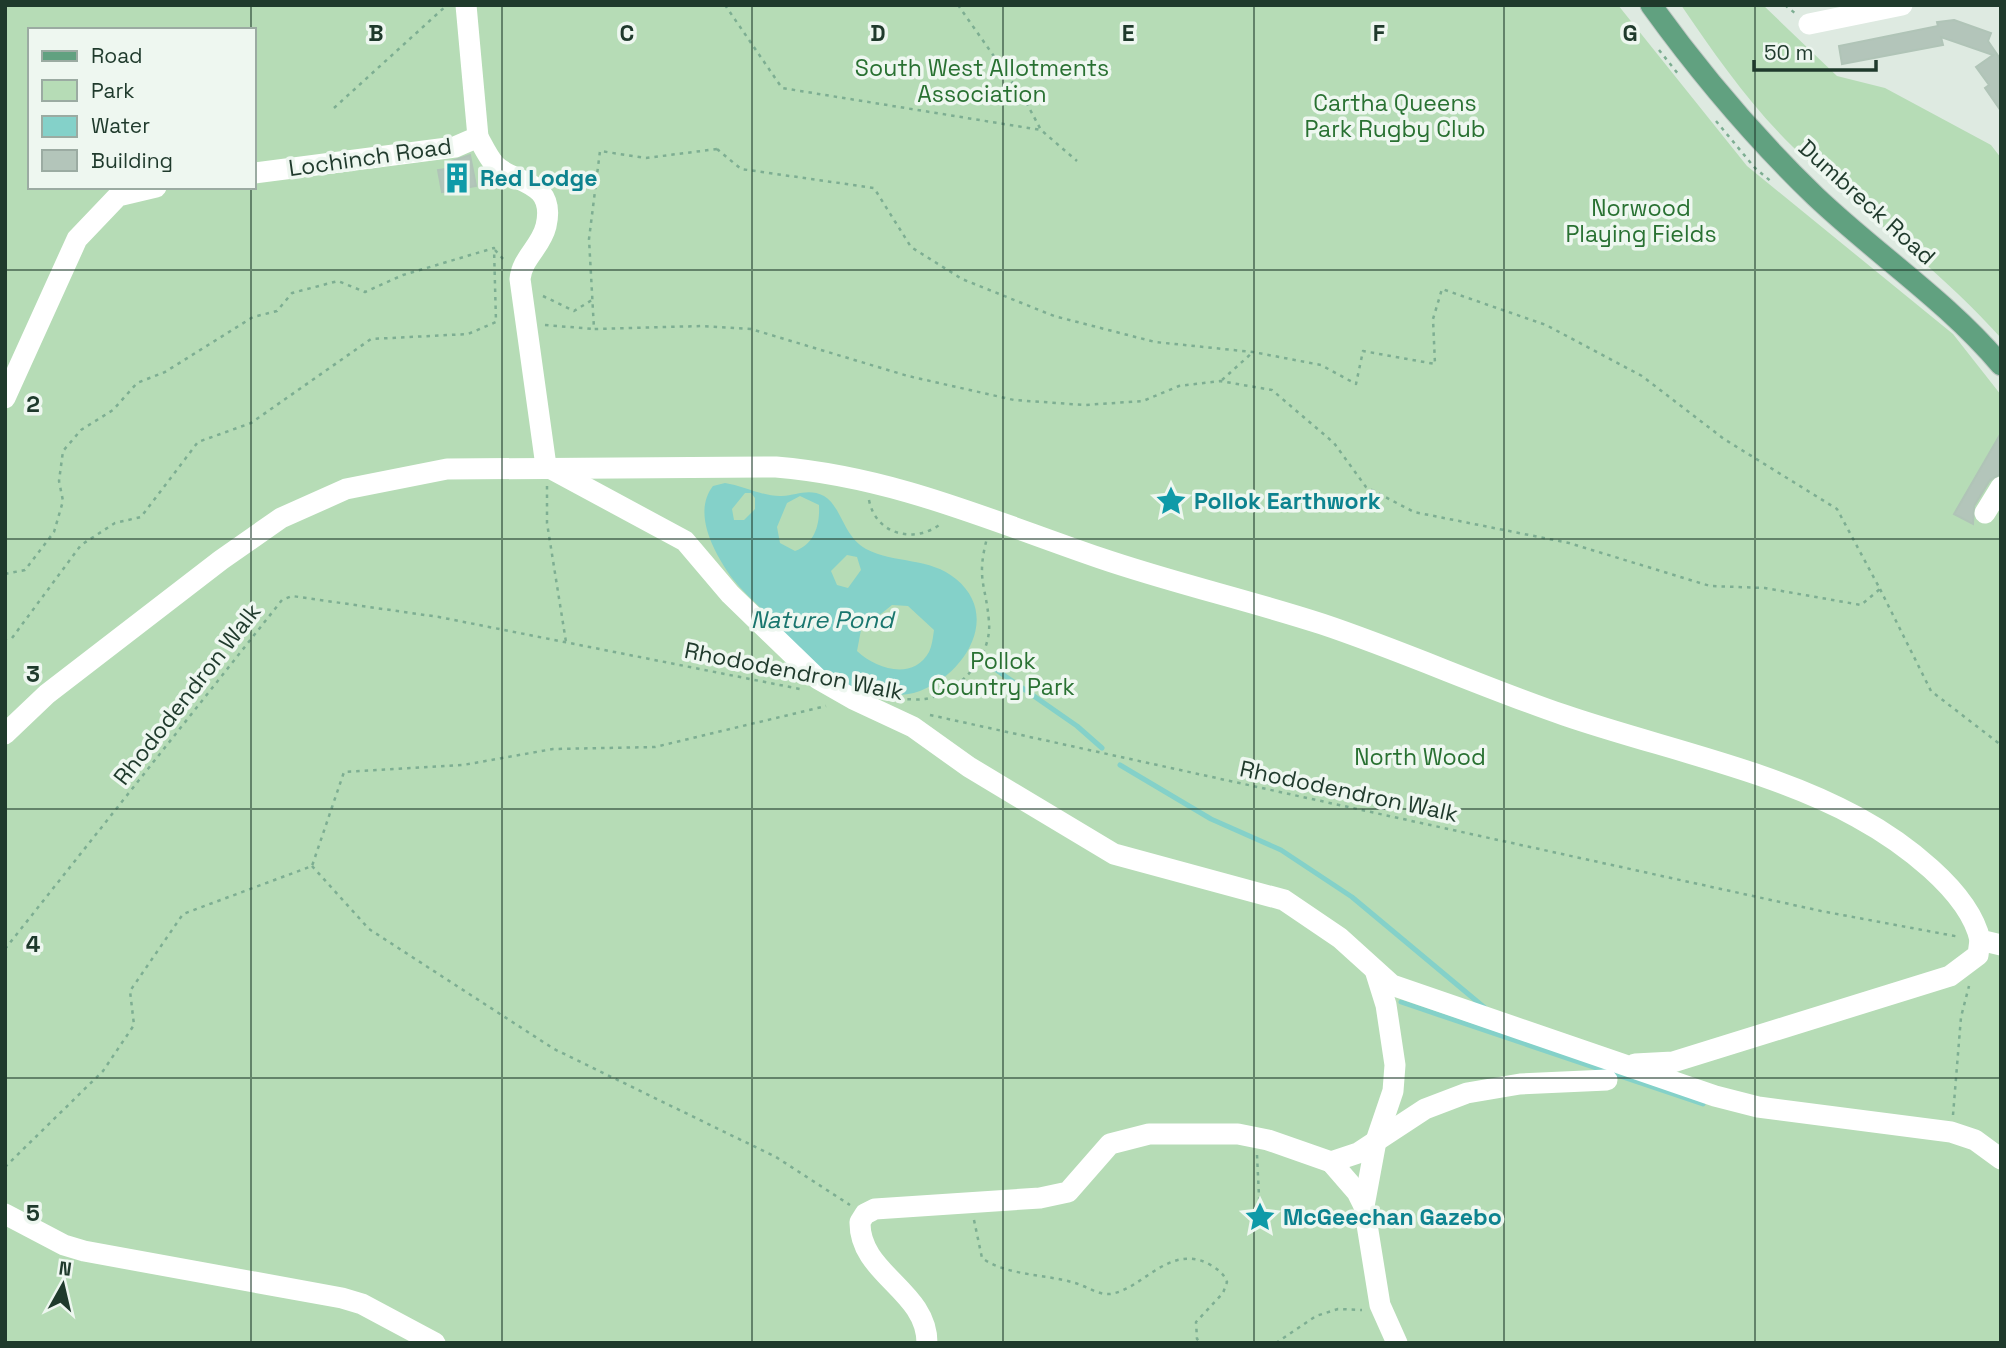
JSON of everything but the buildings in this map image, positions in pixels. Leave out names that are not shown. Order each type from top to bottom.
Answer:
[{"type":"main road","name":"Dumbreck Road","points":[[1651,5],[1731,107],[1816,197],[1909,275],[2001,365]]},
{"type":"street","name":"Lochinch Road","points":[[256,173],[455,147],[478,137],[466,5]]},
{"type":"street","points":[[1809,24],[1902,5]]},
{"type":"street","points":[[478,137],[496,167],[533,184],[545,208],[546,224],[540,242],[521,265],[520,279],[546,466]]},
{"type":"street","points":[[5,398],[77,239],[118,197],[148,189]]},
{"type":"street","points":[[546,466],[685,541],[730,594],[818,679],[913,727],[969,767],[1114,854],[1284,900],[1340,939],[1392,985],[1613,1072],[1758,1107],[1951,1132],[1975,1140],[2001,1159]]},
{"type":"street","points":[[5,734],[47,694],[120,636],[281,518],[346,489],[447,469],[546,466],[776,467],[870,480],[950,504],[1099,558],[1321,624],[1563,715],[1812,794],[1857,817],[1911,853],[1971,912],[1986,947],[1950,976],[1833,1011],[1753,1040],[1673,1062],[1475,1090],[1425,1109],[1358,1153],[1331,1162]]},
{"type":"street","points":[[1985,513],[2001,487]]},
{"type":"street","points":[[1364,1206],[1376,1141],[1394,1091],[1395,1065],[1387,1005],[1376,973]]},
{"type":"street","points":[[927,1343],[921,1312],[869,1254],[860,1231],[860,1222],[865,1214],[875,1209],[1040,1198],[1068,1192],[1110,1144],[1124,1139],[1203,1132],[1257,1138],[1317,1154],[1331,1162],[1357,1192],[1364,1206],[1380,1305],[1398,1343]]},
{"type":"street","points":[[5,1214],[64,1245],[85,1251],[342,1298],[362,1304],[435,1343]]},
{"type":"path","points":[[334,108],[447,5]]},
{"type":"path","points":[[725,5],[782,88],[1041,130]]},
{"type":"path","points":[[958,5],[1026,102],[1041,130],[1077,161]]},
{"type":"path","points":[[1880,589],[1861,606],[1765,588],[1710,586],[1569,543],[1414,512],[1366,487],[1334,443],[1272,390],[1220,381],[1179,386],[1143,401],[1084,405],[1026,401],[908,376],[751,329],[702,326],[594,329],[589,239],[600,151],[646,158],[717,149],[741,169],[874,188],[911,247],[962,279],[1054,316],[1156,342],[1253,352],[1321,365],[1356,384],[1363,351],[1435,364],[1433,319],[1442,289],[1546,325],[1642,376],[1724,439],[1837,509],[1880,589],[1931,691],[2001,745]]},
{"type":"path","points":[[5,574],[25,570],[54,532],[63,501],[59,481],[63,451],[81,430],[113,410],[136,383],[165,372],[253,317],[277,311],[292,293],[338,281],[365,292],[403,275],[494,248],[496,322],[468,334],[371,339],[251,423],[198,442],[141,517],[115,523],[81,545],[12,638],[5,639]]},
{"type":"path","points":[[1220,381],[1253,352]]},
{"type":"path","points":[[546,466],[547,523],[566,642]]},
{"type":"path","points":[[870,480],[870,507],[881,524],[895,533],[912,536],[926,534],[948,517],[950,504]]},
{"type":"path","points":[[890,699],[927,699],[966,677],[976,665],[986,647],[990,625],[980,575],[992,518]]},
{"type":"path","name":"Rhododendron Walk","points":[[5,949],[282,600],[292,596],[439,617],[813,691]]},
{"type":"path","points":[[312,866],[344,772],[463,765],[553,749],[655,747],[853,699]]},
{"type":"path","name":"Rhododendron Walk","points":[[927,714],[1986,947]]},
{"type":"path","points":[[5,1167],[103,1071],[134,1025],[130,991],[183,914],[312,866]]},
{"type":"path","points":[[312,866],[369,929],[554,1049],[776,1157],[865,1214]]},
{"type":"path","points":[[1951,1132],[1961,1017],[1986,947]]},
{"type":"path","points":[[1257,1138],[1261,1217]]},
{"type":"path","points":[[963,1203],[975,1221],[982,1258],[992,1266],[1112,1294],[1150,1272],[1188,1258],[1212,1266],[1224,1274],[1227,1282],[1223,1293],[1196,1322],[1197,1339],[1201,1343]]},
{"type":"path","points":[[1276,1343],[1316,1316],[1338,1310],[1374,1309],[1380,1305]]},
{"type":"green space","name":"North Wood","points":[[5,5],[1618,5],[1747,166],[1953,334],[2001,395],[2001,1343],[5,1343]]},
{"type":"green space","points":[[1681,5],[1763,5],[1837,76],[1885,88],[1991,145],[2001,158],[2001,338],[1977,312],[1777,131],[1734,79]]},
{"type":"water","name":"Nature Pond","points":[[725,483],[775,496],[808,492],[819,494],[830,501],[852,537],[866,549],[946,572],[969,594],[976,610],[972,642],[963,658],[951,672],[936,683],[903,695],[873,694],[836,682],[806,657],[732,578],[718,557],[705,520],[707,497],[713,486]],"holes":[[[745,493],[751,493],[755,498],[755,509],[744,520],[734,520],[732,509]],[[800,496],[819,505],[812,538],[795,551],[780,543],[777,527],[787,503]],[[847,555],[857,557],[861,570],[848,588],[837,585],[831,571]],[[892,605],[908,606],[934,630],[929,652],[914,667],[904,669],[884,667],[857,651],[861,630]]]},
{"type":"waterway","points":[[982,660],[1077,726],[1102,748]]},
{"type":"waterway","points":[[1120,765],[1211,819],[1281,850],[1352,897],[1485,1008]]},
{"type":"waterway","points":[[1401,1002],[1703,1104]]},
{"type":"place","name":"Red Lodge","points":[[457,178]]},
{"type":"place","name":"Pollok Earthwork","points":[[1171,501]]},
{"type":"place","name":"McGeechan Gazebo","points":[[1260,1217]]},
{"type":"park label","name":"South West Allotments Association","points":[[982,81]]},
{"type":"park label","name":"Cartha Queens Park Rugby Club","points":[[1395,116]]},
{"type":"park label","name":"Norwood Playing Fields","points":[[1641,221]]},
{"type":"park label","name":"Pollok Country Park","points":[[1003,674]]}]
